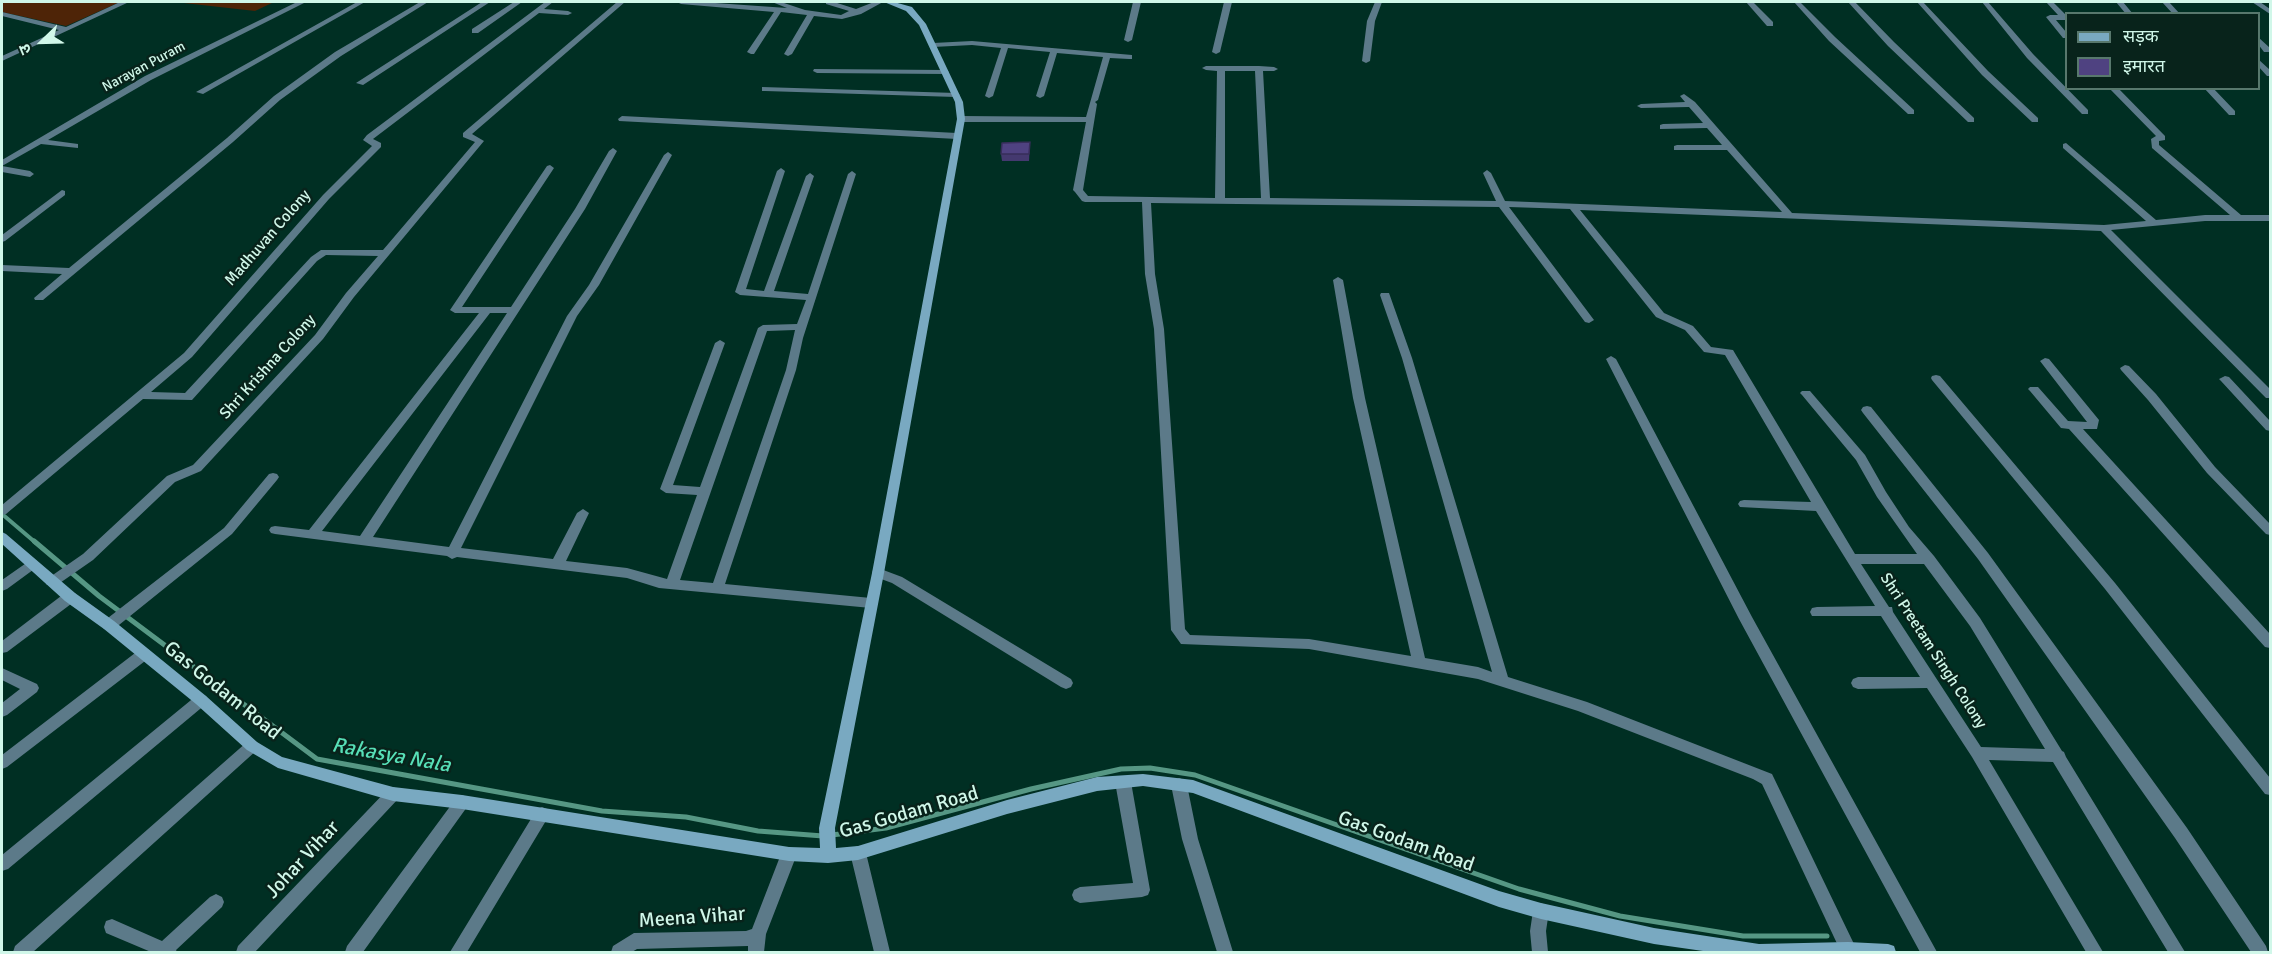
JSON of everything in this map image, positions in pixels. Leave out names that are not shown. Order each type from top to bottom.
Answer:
[{"type":"main road","points":[[827,841],[961,119],[956,95],[945,72],[937,44],[915,13],[888,2]]},
{"type":"main road","name":"Gas Godam Road","points":[[2,537],[32,564],[57,578],[70,597],[114,621],[144,654],[201,700],[252,746],[278,762],[393,794],[542,814],[789,854],[827,841],[858,852],[1007,807],[1097,783],[1143,780],[1193,787],[1541,911],[1727,950],[1888,952]]},
{"type":"street","points":[[2,60],[125,2]]},
{"type":"street","name":"Narayan Puram","points":[[2,163],[148,78],[302,2]]},
{"type":"street","points":[[200,92],[361,2]]},
{"type":"street","points":[[39,298],[231,140],[277,98],[338,54],[424,2]]},
{"type":"street","points":[[360,83],[486,2]]},
{"type":"street","points":[[475,31],[518,2]]},
{"type":"street","name":"Madhuvan Colony","points":[[6,509],[92,434],[142,395],[209,333],[326,197],[378,145],[367,140],[370,137],[549,2]]},
{"type":"street","name":"Shri Krishna Colony","points":[[57,578],[79,563],[171,479],[197,468],[319,338],[385,253],[480,141],[466,135],[621,2]]},
{"type":"street","points":[[681,2],[842,17],[879,2]]},
{"type":"street","points":[[776,2],[808,13]]},
{"type":"street","points":[[829,2],[858,12]]},
{"type":"street","points":[[1128,40],[1137,2]]},
{"type":"street","points":[[1216,52],[1228,2]]},
{"type":"street","points":[[1366,61],[1371,21],[1378,2]]},
{"type":"street","points":[[1749,2],[1770,24]]},
{"type":"street","points":[[1797,2],[1832,39],[1911,112]]},
{"type":"street","points":[[1851,2],[1891,44],[1971,120]]},
{"type":"street","points":[[1920,2],[1985,73],[2035,120]]},
{"type":"street","points":[[1984,2],[2030,56],[2085,112]]},
{"type":"street","points":[[2049,2],[2065,18]]},
{"type":"street","points":[[2256,2],[2271,12]]},
{"type":"street","points":[[751,52],[779,10]]},
{"type":"street","points":[[537,11],[568,13]]},
{"type":"street","points":[[788,54],[808,13]]},
{"type":"street","points":[[2,14],[66,29]]},
{"type":"street","points":[[2065,18],[2050,17],[2065,34]]},
{"type":"street","points":[[937,44],[1005,46],[1129,57]]},
{"type":"street","points":[[989,96],[1005,46]]},
{"type":"street","points":[[1040,96],[1054,51]]},
{"type":"street","points":[[1107,56],[1089,120],[1079,195],[1085,199],[1502,204],[2104,228],[2238,217],[2271,218]]},
{"type":"street","points":[[1206,68],[1274,69]]},
{"type":"street","points":[[1220,200],[1221,68]]},
{"type":"street","points":[[1259,68],[1266,200]]},
{"type":"street","points":[[817,72],[945,72]]},
{"type":"street","points":[[765,89],[956,95]]},
{"type":"street","points":[[2115,90],[2162,138],[2156,139],[2155,146],[2238,217]]},
{"type":"street","points":[[2210,90],[2232,113]]},
{"type":"street","points":[[1684,96],[1789,215]]},
{"type":"street","points":[[1641,106],[1692,104]]},
{"type":"street","points":[[622,119],[957,136]]},
{"type":"street","points":[[961,119],[1089,120]]},
{"type":"street","points":[[1663,127],[1710,125]]},
{"type":"street","points":[[40,141],[75,146]]},
{"type":"street","points":[[2067,146],[2155,224]]},
{"type":"street","points":[[1677,148],[1729,147]]},
{"type":"street","points":[[363,542],[580,209],[613,151]]},
{"type":"street","points":[[452,554],[572,316],[594,285],[668,154]]},
{"type":"street","points":[[514,310],[455,310],[550,168]]},
{"type":"street","points":[[2,169],[30,174]]},
{"type":"street","points":[[781,171],[740,292],[812,297]]},
{"type":"street","points":[[1487,173],[1502,204],[1590,320]]},
{"type":"street","points":[[718,587],[791,370],[802,327],[852,174]]},
{"type":"street","points":[[768,294],[810,176]]},
{"type":"street","points":[[2,239],[62,193]]},
{"type":"street","points":[[1146,200],[1150,274],[1158,328],[1166,431],[1178,630],[1186,640],[1309,644],[1478,673],[1602,714],[1767,779],[1848,950]]},
{"type":"street","name":"Shri Preetam Singh Colony","points":[[1573,207],[1660,315],[1689,328],[1708,350],[1729,352],[1852,559],[1977,753],[2095,952]]},
{"type":"street","points":[[2104,228],[2271,396]]},
{"type":"street","points":[[142,395],[188,397],[314,259],[324,252],[385,253]]},
{"type":"street","points":[[2,268],[72,271]]},
{"type":"street","points":[[1338,280],[1359,398],[1419,662]]},
{"type":"street","points":[[1385,295],[1407,358],[1502,681]]},
{"type":"street","points":[[312,536],[487,310]]},
{"type":"street","points":[[672,583],[763,328],[802,327]]},
{"type":"street","points":[[705,491],[666,489],[720,343]]},
{"type":"street","points":[[1611,359],[1746,619],[1929,952]]},
{"type":"street","points":[[2034,389],[2065,425],[2093,426],[2093,420],[2045,361]]},
{"type":"street","points":[[2125,368],[2152,397],[2211,470],[2271,531]]},
{"type":"street","points":[[1936,378],[2110,586],[2271,789]]},
{"type":"street","points":[[2225,379],[2271,428]]},
{"type":"street","points":[[1806,393],[1861,458],[1881,494],[1976,621],[2177,952]]},
{"type":"street","points":[[1868,410],[1983,556],[2181,833],[2260,952]]},
{"type":"street","points":[[2073,426],[2271,643]]},
{"type":"street","points":[[114,621],[228,531],[273,477]]},
{"type":"street","points":[[1744,504],[1821,507]]},
{"type":"street","points":[[557,565],[583,513]]},
{"type":"street","points":[[275,530],[452,554],[627,573],[659,583],[871,603]]},
{"type":"street","points":[[1852,559],[1929,559]]},
{"type":"street","points":[[2,586],[32,564]]},
{"type":"street","points":[[878,573],[897,580],[1066,683]]},
{"type":"street","points":[[2,648],[70,597]]},
{"type":"street","points":[[1817,612],[1887,611]]},
{"type":"street","points":[[2,763],[144,654]]},
{"type":"street","points":[[2,674],[32,688],[2,711]]},
{"type":"street","points":[[1858,682],[1932,682]]},
{"type":"street","points":[[2,864],[201,700]]},
{"type":"street","points":[[21,952],[252,746]]},
{"type":"street","points":[[1977,753],[2059,756]]},
{"type":"street","points":[[1080,895],[1142,890],[1123,782]]},
{"type":"street","points":[[1179,785],[1190,839],[1226,952]]},
{"type":"street","name":"Johar Vihar","points":[[244,952],[393,794]]},
{"type":"street","points":[[353,952],[462,802]]},
{"type":"street","points":[[458,952],[542,814]]},
{"type":"street","points":[[858,852],[882,952]]},
{"type":"street","name":"Meena Vihar","points":[[619,952],[634,941],[697,946],[746,939],[758,934],[789,854]]},
{"type":"street","points":[[112,927],[166,951],[216,902]]},
{"type":"street","points":[[1540,952],[1538,931],[1541,911]]},
{"type":"street","points":[[756,952],[758,934]]},
{"type":"shaded area","points":[[2,2],[120,2],[66,26],[2,12]]},
{"type":"shaded area","points":[[175,2],[274,2],[255,11]]},
{"type":"building","points":[[1030,142],[1029,154],[1001,154],[1002,143]]},
{"type":"waterway","name":"Rakasya Nala","points":[[2,514],[36,543]]},
{"type":"waterway","name":"Rakasya Nala","points":[[34,541],[99,596],[317,759],[602,811],[686,817],[758,831],[823,836]]},
{"type":"waterway","points":[[832,835],[886,828],[1031,789],[1121,769],[1150,768],[1195,775],[1519,889],[1620,916],[1743,936],[1827,936]]}]
